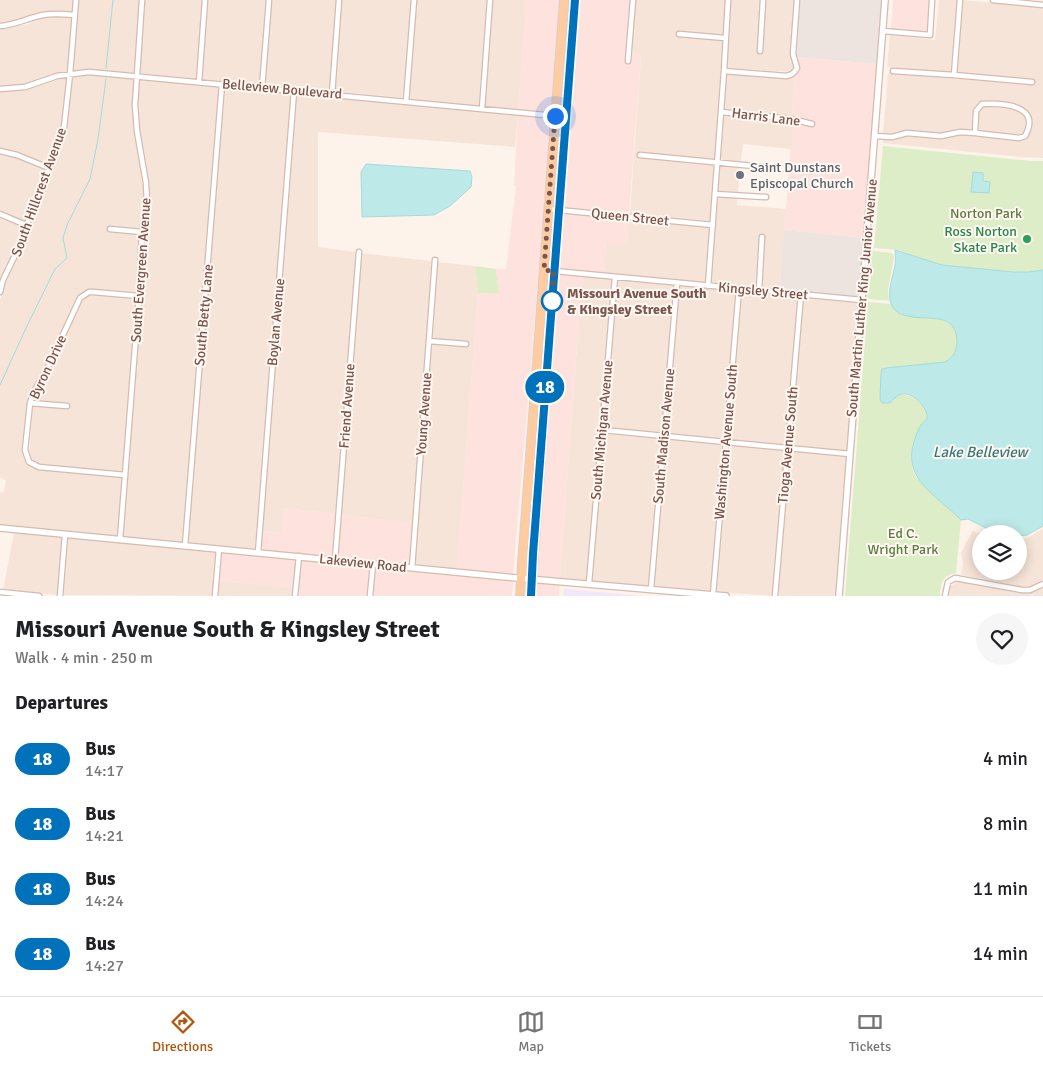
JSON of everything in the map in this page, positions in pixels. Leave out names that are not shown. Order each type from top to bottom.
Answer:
[{"type":"main road","points":[[520,596],[564,0]]},
{"type":"main road","points":[[531,596],[574,0]]},
{"type":"street","name":"South Hillcrest Avenue","points":[[0,292],[2,280],[20,245],[64,127],[76,0]]},
{"type":"street","name":"South Evergreen Avenue","points":[[120,540],[139,296],[142,232],[147,202],[135,105],[142,0]]},
{"type":"street","points":[[199,82],[205,0]]},
{"type":"street","points":[[262,88],[269,0]]},
{"type":"street","points":[[332,94],[339,0]]},
{"type":"street","points":[[406,102],[414,0]]},
{"type":"street","points":[[482,109],[490,0]]},
{"type":"street","points":[[628,61],[633,0]]},
{"type":"street","points":[[708,286],[728,0]]},
{"type":"street","points":[[760,51],[763,0]]},
{"type":"street","points":[[724,71],[792,75],[797,68],[793,54],[797,0]]},
{"type":"street","name":"South Martin Luther King Junior Avenue","points":[[839,596],[885,0]]},
{"type":"street","points":[[883,31],[930,35],[932,0]]},
{"type":"street","points":[[954,76],[960,0]]},
{"type":"street","points":[[993,0],[1035,2],[1043,5]]},
{"type":"street","points":[[0,26],[42,16],[74,15]]},
{"type":"street","points":[[679,34],[725,38]]},
{"type":"street","points":[[893,70],[1032,82]]},
{"type":"street","name":"Belleview Boulevard","points":[[0,89],[25,87],[58,76],[89,72],[566,117]]},
{"type":"street","name":"South Betty Lane","points":[[185,546],[222,84]]},
{"type":"street","name":"Boylan Avenue","points":[[258,553],[294,91]]},
{"type":"street","points":[[875,136],[892,137],[907,133],[941,136],[960,132],[1022,137],[1025,136],[1027,131],[1027,114],[1014,106],[982,104],[977,108],[974,133]]},
{"type":"street","name":"Harris Lane","points":[[721,112],[792,119],[812,124]]},
{"type":"street","points":[[0,151],[17,155],[49,168]]},
{"type":"street","points":[[640,156],[793,169]]},
{"type":"street","points":[[715,194],[766,197]]},
{"type":"street","name":"Queen Street","points":[[548,208],[713,225]]},
{"type":"street","points":[[0,214],[26,225]]},
{"type":"street","points":[[110,229],[142,232]]},
{"type":"street","points":[[759,290],[762,237]]},
{"type":"street","name":"Friend Avenue","points":[[335,560],[359,252]]},
{"type":"street","name":"Young Avenue","points":[[412,568],[435,260]]},
{"type":"street","name":"Kingsley Street","points":[[544,270],[862,300]]},
{"type":"street","name":"South Michigan Avenue","points":[[589,583],[615,277]]},
{"type":"street","name":"South Madison Avenue","points":[[651,589],[677,283]]},
{"type":"street","name":"Washington Avenue South","points":[[713,595],[739,288]]},
{"type":"street","name":"Byron Drive","points":[[125,475],[33,465],[26,457],[25,450],[30,403],[80,298],[88,292],[139,296]]},
{"type":"street","name":"Tioga Avenue South","points":[[775,596],[801,294]]},
{"type":"street","points":[[429,341],[466,344]]},
{"type":"street","points":[[30,403],[67,406]]},
{"type":"street","points":[[603,430],[850,454]]},
{"type":"street","name":"Lakeview Road","points":[[0,528],[726,596]]},
{"type":"street","points":[[60,596],[65,535]]},
{"type":"street","points":[[215,596],[219,550]]},
{"type":"street","points":[[295,596],[299,556]]},
{"type":"street","points":[[370,596],[373,564]]},
{"type":"street","points":[[945,596],[946,586],[952,579],[959,578],[1022,590],[1030,590],[1043,584]]},
{"type":"street","points":[[0,592],[40,596]]},
{"type":"shaded area","points":[[0,0],[73,0],[72,12],[42,13],[0,23]]},
{"type":"shaded area","points":[[78,0],[140,0],[134,73],[89,69],[73,71]]},
{"type":"shaded area","points":[[145,0],[202,0],[197,79],[140,73]]},
{"type":"shaded area","points":[[208,0],[266,0],[260,85],[202,79]]},
{"type":"shaded area","points":[[271,0],[336,0],[330,91],[265,85]]},
{"type":"shaded area","points":[[342,0],[411,0],[404,98],[335,91]]},
{"type":"shaded area","points":[[417,0],[488,0],[479,106],[409,99]]},
{"type":"shaded area","points":[[493,0],[527,0],[518,110],[485,106]]},
{"type":"shaded area","points":[[527,0],[561,0],[553,113],[518,110]]},
{"type":"shaded area","points":[[579,0],[630,0],[625,63],[630,64],[631,51],[641,55],[629,213],[563,207]]},
{"type":"shaded area","points":[[635,0],[725,0],[723,35],[677,31],[676,36],[723,41],[715,159],[638,152],[638,158],[715,165],[710,221],[630,213],[641,55],[631,51]]},
{"type":"shaded area","points":[[730,0],[761,0],[757,53],[762,54],[766,0],[795,0],[790,54],[794,68],[790,72],[727,68]]},
{"type":"shaded area","points":[[800,0],[882,0],[878,64],[796,57]]},
{"type":"shaded area","points":[[893,0],[930,0],[927,32],[891,29]]},
{"type":"shaded area","points":[[939,0],[958,0],[951,72],[887,67],[890,35],[935,40]]},
{"type":"shaded area","points":[[963,0],[1043,8],[1043,158],[883,143],[883,139],[892,140],[907,136],[942,139],[960,135],[1019,140],[1026,139],[1029,135],[1031,118],[1025,108],[1015,104],[986,101],[978,103],[975,107],[972,130],[960,129],[941,133],[907,130],[883,134],[888,73],[1034,85],[1034,79],[957,73]]},
{"type":"shaded area","points":[[43,18],[72,18],[68,71],[25,84],[0,86],[0,29],[28,24]]},
{"type":"shaded area","points":[[796,57],[878,64],[865,238],[784,230],[789,172],[796,171],[796,166],[789,166],[790,149],[792,148],[792,122],[814,127],[815,122],[792,116],[794,77],[799,67]]},
{"type":"shaded area","points":[[726,74],[785,79],[794,77],[792,116],[724,109]]},
{"type":"shaded area","points":[[89,75],[134,78],[132,105],[134,132],[144,184],[142,217],[140,228],[108,226],[107,231],[140,234],[137,292],[93,289],[78,296],[48,362],[28,400],[23,450],[24,459],[32,468],[122,478],[118,537],[0,525],[0,492],[3,493],[6,481],[0,477],[0,300],[36,213],[67,128],[73,76]]},
{"type":"shaded area","points":[[67,77],[62,126],[47,164],[0,148],[0,92],[26,90]]},
{"type":"shaded area","points":[[139,79],[219,86],[183,543],[123,537],[145,232],[149,202],[149,183],[139,131],[137,105]]},
{"type":"shaded area","points":[[224,87],[291,94],[255,549],[188,544]]},
{"type":"shaded area","points":[[297,94],[518,115],[515,147],[318,132],[318,247],[356,252],[336,514],[284,508],[282,533],[262,531]]},
{"type":"shaded area","points":[[983,107],[1014,109],[1022,112],[1026,120],[1024,132],[1019,135],[977,131],[979,112]]},
{"type":"shaded area","points":[[518,115],[552,119],[513,575],[415,565],[457,569],[478,293],[499,294],[496,269],[506,269],[516,186],[514,186]]},
{"type":"shaded area","points":[[723,115],[792,122],[792,149],[743,144],[741,162],[720,160]]},
{"type":"shaded area","points":[[0,154],[17,158],[45,169],[41,185],[25,221],[0,211]]},
{"type":"shaded area","points":[[720,166],[740,168],[738,193],[718,191]]},
{"type":"shaded area","points":[[717,197],[738,198],[737,205],[786,209],[780,289],[761,288],[765,234],[760,234],[756,287],[711,283]]},
{"type":"shaded area","points":[[562,213],[629,219],[627,245],[606,243],[604,273],[558,268]]},
{"type":"shaded area","points":[[0,217],[23,227],[18,244],[2,277],[0,276]]},
{"type":"shaded area","points":[[629,219],[710,227],[706,283],[604,273],[606,242],[627,245]]},
{"type":"shaded area","points":[[784,230],[865,238],[860,297],[780,289]]},
{"type":"shaded area","points":[[361,253],[432,261],[413,523],[341,515]]},
{"type":"shaded area","points":[[437,262],[475,266],[478,293],[457,569],[415,564],[432,344],[468,347],[469,342],[432,338]]},
{"type":"shaded area","points":[[558,274],[582,276],[560,578],[537,576]]},
{"type":"shaded area","points":[[582,276],[612,279],[587,580],[560,578]]},
{"type":"shaded area","points":[[617,280],[674,285],[662,433],[606,428]]},
{"type":"shaded area","points":[[680,286],[736,291],[724,439],[667,434]]},
{"type":"shaded area","points":[[741,292],[798,297],[786,445],[729,439]]},
{"type":"shaded area","points":[[89,295],[136,298],[123,472],[39,464],[34,462],[29,456],[33,406],[70,409],[70,403],[34,400],[53,365],[80,303]]},
{"type":"shaded area","points":[[803,298],[859,303],[847,451],[791,446]]},
{"type":"shaded area","points":[[605,434],[661,439],[649,586],[592,581]]},
{"type":"shaded area","points":[[667,440],[723,445],[711,591],[654,586]]},
{"type":"shaded area","points":[[729,445],[785,451],[773,596],[716,592]]},
{"type":"shaded area","points":[[790,451],[847,457],[836,596],[778,596]]},
{"type":"shaded area","points":[[284,508],[336,514],[332,557],[261,550],[262,531],[282,533]]},
{"type":"shaded area","points":[[341,515],[413,523],[410,565],[338,557]]},
{"type":"shaded area","points":[[1043,529],[1043,581],[1037,585],[1022,587],[986,580],[1027,580],[1027,538]]},
{"type":"shaded area","points":[[972,532],[972,577],[961,575],[963,563],[961,553]]},
{"type":"shaded area","points":[[14,533],[62,537],[58,595],[3,590]]},
{"type":"shaded area","points":[[68,538],[216,552],[212,596],[63,595]]},
{"type":"shaded area","points":[[221,553],[296,559],[293,587],[219,581]]},
{"type":"shaded area","points":[[301,560],[370,566],[367,596],[298,596]]},
{"type":"shaded area","points":[[375,567],[513,581],[512,596],[372,596]]},
{"type":"shaded area","points":[[219,581],[293,587],[293,596],[218,596]]},
{"type":"shaded area","points":[[957,581],[1021,593],[1030,593],[1043,588],[1043,596],[948,596],[949,588]]},
{"type":"shaded area","points":[[537,582],[560,584],[559,596],[536,596]]},
{"type":"shaded area","points":[[564,589],[645,596],[563,596]]},
{"type":"green space","name":"Norton Park","points":[[883,146],[1043,161],[1043,270],[1013,272],[942,265],[898,250],[874,248]]},
{"type":"green space","points":[[879,165],[872,248],[874,251],[892,253],[894,257],[888,290],[889,301],[869,299],[866,301],[857,417],[858,381]]},
{"type":"green space","points":[[475,266],[496,269],[499,294],[478,293]]},
{"type":"green space","name":"Ed C. Wright Park","points":[[868,302],[891,304],[898,311],[908,315],[941,320],[950,324],[955,332],[956,350],[945,362],[886,368],[894,400],[897,395],[913,398],[922,404],[927,414],[927,419],[919,429],[913,446],[911,461],[914,473],[961,520],[956,573],[943,580],[940,596],[845,596]]},
{"type":"water","points":[[366,164],[470,171],[472,177],[471,187],[450,206],[434,215],[362,217],[361,172]]},
{"type":"water","points":[[973,172],[983,173],[983,181],[990,182],[989,193],[971,192]]},
{"type":"water","name":"Lake Belleview","points":[[895,250],[942,265],[1013,272],[1043,270],[1043,526],[1027,535],[1027,525],[980,525],[968,519],[961,520],[933,495],[924,486],[913,467],[914,442],[917,432],[927,419],[925,410],[914,397],[909,395],[899,395],[889,403],[882,403],[880,399],[882,369],[945,362],[953,356],[957,344],[954,329],[949,323],[932,318],[903,315],[895,310],[890,300],[890,294]]},
{"type":"waterway","points":[[106,68],[113,0]]},
{"type":"waterway","points":[[0,385],[55,269],[67,258],[63,238],[67,225],[90,179],[98,139],[106,79]]},
{"type":"bus line","name":"18","points":[[531,596],[575,0]]},
{"type":"place","name":"Saint Dunstans Episcopal Church","points":[[740,175]]},
{"type":"place","name":"Ross Norton Skate Park","points":[[1027,239]]},
{"type":"place","name":"Missouri Avenue South & Kingsley Street","points":[[552,301]]},
{"type":"route","points":[[552,301],[554,271],[544,270],[555,116]]}]
